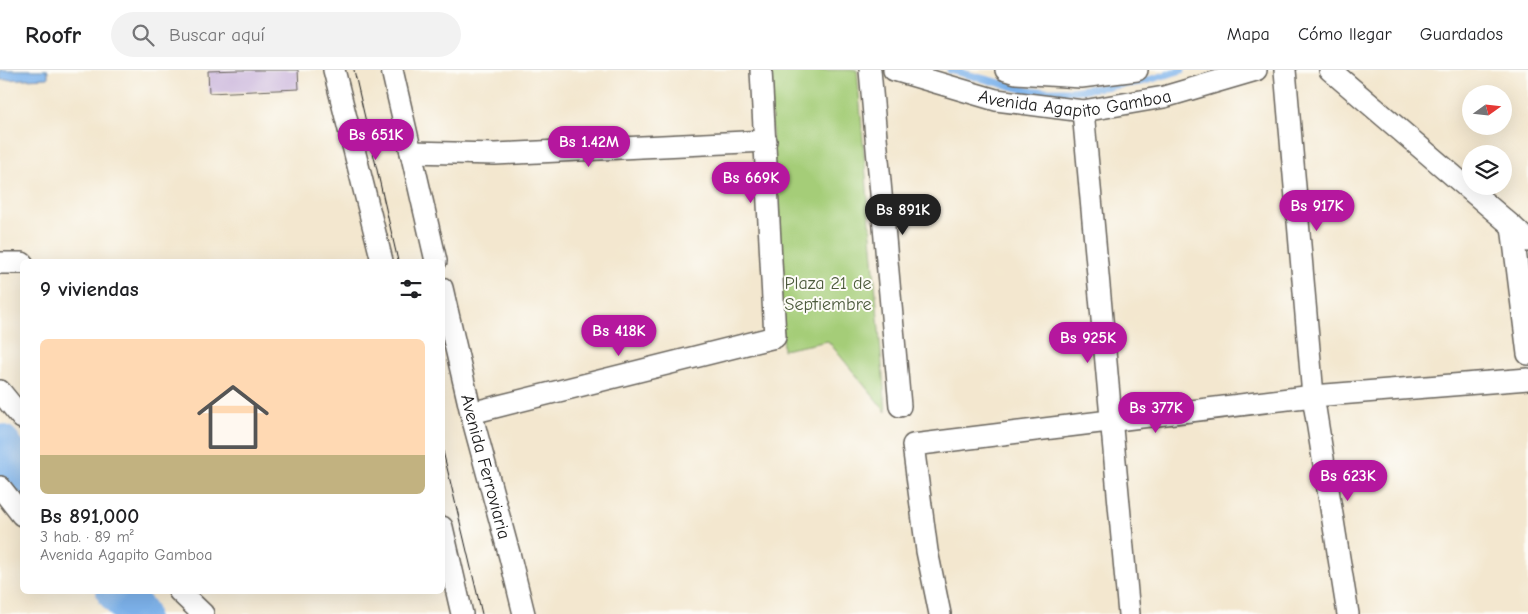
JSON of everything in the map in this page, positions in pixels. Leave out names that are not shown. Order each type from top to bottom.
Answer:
[{"type":"street","points":[[334,70],[381,259]]},
{"type":"street","points":[[392,70],[436,259]]},
{"type":"street","points":[[471,413],[775,337],[762,70]]},
{"type":"street","points":[[870,70],[900,406]]},
{"type":"street","name":"Avenida Agapito Gamboa","points":[[894,70],[996,100],[1083,111],[1164,97],[1256,70]]},
{"type":"street","name":"Avenida Agapito Gamboa","points":[[1006,70],[1016,73],[1082,77],[1137,70]]},
{"type":"street","points":[[1285,70],[1313,396],[1348,614]]},
{"type":"street","points":[[1330,70],[1528,241]]},
{"type":"street","points":[[1083,111],[1129,614]]},
{"type":"street","points":[[411,152],[495,154],[766,141]]},
{"type":"street","points":[[1512,226],[1528,354]]},
{"type":"street","points":[[0,263],[20,263]]},
{"type":"street","name":"Avenida Ferroviaria","points":[[445,301],[471,413],[524,614]]},
{"type":"street","points":[[940,614],[927,551],[913,445],[1313,396],[1528,379]]},
{"type":"street","points":[[0,391],[20,416]]},
{"type":"street","points":[[0,487],[20,512]]},
{"type":"street","points":[[445,540],[462,614]]},
{"type":"street","points":[[182,594],[203,614]]},
{"type":"green space","name":"Plaza 21 de Septiembre","points":[[769,70],[857,70],[886,412],[828,341],[783,350]]},
{"type":"water","points":[[0,70],[48,70],[48,78],[0,80]]},
{"type":"building","points":[[298,70],[299,89],[209,93],[208,71]]},
{"type":"waterway","points":[[950,70],[1030,91],[1072,91],[1142,82],[1182,70]]},
{"type":"waterway","points":[[0,445],[20,472]]},
{"type":"waterway","points":[[120,594],[137,614]]},
{"type":"tram line","points":[[354,70],[398,259]]},
{"type":"tram line","points":[[445,460],[482,614]]}]
